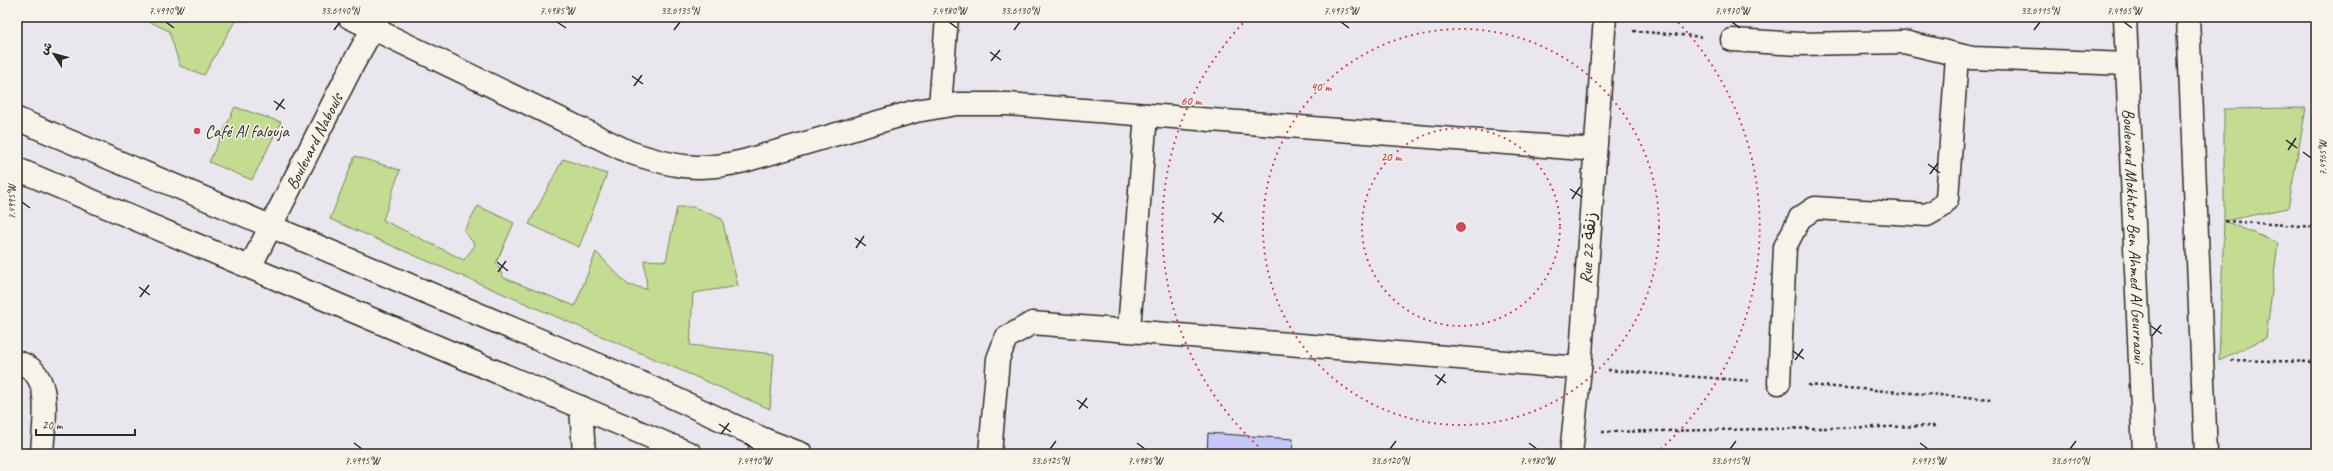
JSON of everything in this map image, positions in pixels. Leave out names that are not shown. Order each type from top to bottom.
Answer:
[{"type":"street","points":[[349,17],[376,23],[629,152],[662,163],[694,168],[717,168],[744,162],[916,111],[957,104],[1007,104],[1595,150]]},
{"type":"street","points":[[940,106],[947,17]]},
{"type":"street","name":"Boulevard Mokhtar Ben Ahmed Al Geurraoui","points":[[2125,17],[2144,454]]},
{"type":"street","points":[[2188,17],[2206,454]]},
{"type":"street","name":"Boulevard Nabouls","points":[[250,267],[269,227],[376,23]]},
{"type":"street","name":"Rue 22 زنقة","points":[[1570,454],[1580,368],[1605,23]]},
{"type":"street","points":[[1732,40],[1800,44],[1904,42],[1957,56],[2127,64]]},
{"type":"street","points":[[1779,383],[1785,247],[1800,218],[1815,208],[1927,215],[1941,207],[1947,199],[1957,56]]},
{"type":"street","points":[[1129,329],[1146,115]]},
{"type":"street","points":[[17,119],[269,227],[646,385],[761,446],[802,454]]},
{"type":"street","points":[[17,169],[691,454]]},
{"type":"street","points":[[990,454],[998,359],[1006,338],[1032,323],[1129,329],[1580,368]]},
{"type":"street","points":[[17,362],[28,365],[40,378],[43,389],[42,454]]},
{"type":"street","points":[[581,407],[584,454]]},
{"type":"path","points":[[1605,23],[1732,40]]},
{"type":"path","points":[[2196,219],[2316,227]]},
{"type":"path","points":[[2201,359],[2316,362]]},
{"type":"path","points":[[1573,433],[1936,426]]},
{"type":"green space","points":[[140,17],[296,17],[300,19],[235,21],[204,75],[180,66],[169,31]]},
{"type":"green space","points":[[235,107],[281,122],[252,180],[209,162]]},
{"type":"green space","points":[[2306,108],[2288,208],[2224,221],[2224,109]]},
{"type":"green space","points":[[355,156],[400,170],[383,220],[464,260],[475,245],[464,231],[478,206],[514,223],[496,263],[504,278],[575,306],[596,252],[628,285],[647,289],[644,260],[666,261],[677,207],[694,207],[722,219],[738,286],[693,293],[690,345],[774,354],[770,409],[330,219]]},
{"type":"green space","points":[[563,159],[607,174],[579,247],[529,224]]},
{"type":"green space","points":[[2224,221],[2278,243],[2266,338],[2219,360]]},
{"type":"building","points":[[1208,433],[1293,439],[1292,454],[1207,454]]},
{"type":"place","name":"Café Al falouja","points":[[197,131]]}]
